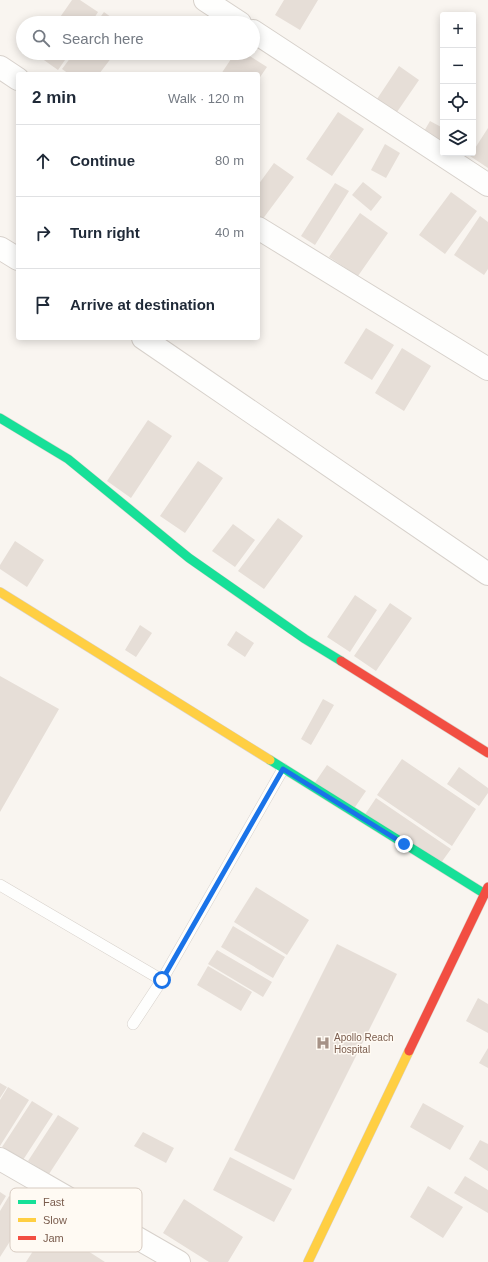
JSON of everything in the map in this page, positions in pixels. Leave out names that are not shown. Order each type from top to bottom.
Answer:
[{"type":"street","points":[[205,0],[229,16]]},
{"type":"street","points":[[260,36],[488,185]]},
{"type":"street","points":[[0,67],[16,78]]},
{"type":"street","points":[[260,229],[488,369]]},
{"type":"street","points":[[0,248],[16,258]]},
{"type":"street","points":[[145,340],[488,574]]},
{"type":"street","points":[[0,418],[68,459],[189,558],[305,638],[488,753]]},
{"type":"street","points":[[0,592],[283,769],[486,890],[308,1262]]},
{"type":"street","points":[[0,1159],[50,1188]]},
{"type":"street","points":[[142,1241],[179,1262]]},
{"type":"lane","points":[[133,1024],[162,980],[283,769]]},
{"type":"lane","points":[[0,885],[162,980]]},
{"type":"building","points":[[72,0],[80,0],[98,12],[95,16],[61,16]]},
{"type":"building","points":[[284,0],[318,0],[300,30],[275,15]]},
{"type":"building","points":[[104,12],[109,16],[101,16]]},
{"type":"building","points":[[44,60],[65,60],[58,70]]},
{"type":"building","points":[[69,60],[110,60],[101,72],[66,72],[62,69]]},
{"type":"building","points":[[230,60],[256,60],[267,67],[260,77],[260,72],[222,72]]},
{"type":"building","points":[[399,66],[419,80],[397,112],[377,99]]},
{"type":"building","points":[[338,112],[364,129],[332,176],[306,159]]},
{"type":"building","points":[[430,121],[440,126],[440,140],[439,142],[423,133]]},
{"type":"building","points":[[488,128],[488,168],[470,156],[476,156],[476,147]]},
{"type":"building","points":[[385,144],[400,153],[386,178],[371,170]]},
{"type":"building","points":[[274,163],[294,177],[262,220],[260,218],[260,182]]},
{"type":"building","points":[[363,182],[382,197],[371,211],[352,195]]},
{"type":"building","points":[[335,183],[349,191],[315,245],[301,236]]},
{"type":"building","points":[[451,192],[477,211],[445,254],[419,235]]},
{"type":"building","points":[[360,213],[388,233],[358,276],[329,257]]},
{"type":"building","points":[[480,216],[488,222],[488,269],[484,275],[454,255]]},
{"type":"building","points":[[366,328],[394,345],[372,380],[344,363]]},
{"type":"building","points":[[402,348],[431,366],[404,411],[375,393]]},
{"type":"building","points":[[148,420],[172,436],[131,498],[107,481]]},
{"type":"building","points":[[198,461],[223,478],[185,533],[160,516]]},
{"type":"building","points":[[278,518],[303,536],[264,589],[238,571]]},
{"type":"building","points":[[233,524],[255,540],[235,567],[212,551]]},
{"type":"building","points":[[15,541],[44,560],[27,587],[0,569],[0,565]]},
{"type":"building","points":[[355,595],[377,610],[350,652],[327,637]]},
{"type":"building","points":[[390,603],[412,618],[376,671],[354,656]]},
{"type":"building","points":[[140,625],[152,633],[136,657],[125,650]]},
{"type":"building","points":[[236,631],[254,643],[245,657],[227,645]]},
{"type":"building","points":[[0,676],[59,709],[0,812]]},
{"type":"building","points":[[323,699],[334,705],[311,745],[301,739]]},
{"type":"building","points":[[402,759],[476,809],[452,846],[377,795]]},
{"type":"building","points":[[327,765],[366,791],[353,810],[314,784]]},
{"type":"building","points":[[459,767],[488,788],[488,793],[479,806],[447,784]]},
{"type":"building","points":[[376,798],[451,849],[438,867],[364,816]]},
{"type":"building","points":[[256,887],[309,920],[287,955],[234,922]]},
{"type":"building","points":[[233,926],[285,957],[273,978],[221,947]]},
{"type":"building","points":[[337,944],[397,974],[294,1180],[234,1150]]},
{"type":"building","points":[[217,950],[272,982],[263,997],[208,964]]},
{"type":"building","points":[[208,966],[252,992],[241,1011],[197,985]]},
{"type":"building","points":[[478,998],[488,1004],[488,1033],[466,1021]]},
{"type":"building","points":[[488,1048],[488,1068],[479,1063]]},
{"type":"building","points":[[0,1083],[7,1087],[0,1098]]},
{"type":"building","points":[[8,1087],[29,1100],[0,1146],[0,1100]]},
{"type":"building","points":[[32,1101],[53,1114],[23,1160],[2,1147]]},
{"type":"building","points":[[423,1103],[464,1126],[450,1150],[410,1127]]},
{"type":"building","points":[[58,1115],[79,1128],[49,1174],[28,1161]]},
{"type":"building","points":[[143,1132],[174,1148],[166,1163],[134,1146]]},
{"type":"building","points":[[480,1140],[488,1144],[488,1171],[469,1159]]},
{"type":"building","points":[[230,1157],[292,1189],[274,1222],[213,1190]]},
{"type":"building","points":[[465,1176],[488,1190],[488,1213],[454,1193]]},
{"type":"building","points":[[428,1186],[463,1207],[443,1238],[410,1217]]},
{"type":"building","points":[[0,1192],[6,1196],[0,1206]]},
{"type":"building","points":[[9,1196],[10,1241],[0,1257],[0,1211]]},
{"type":"building","points":[[184,1199],[243,1237],[228,1262],[209,1262],[163,1233]]},
{"type":"building","points":[[32,1252],[89,1252],[105,1262],[26,1262]]},
{"type":"traffic: fast","points":[[0,418],[68,459],[189,558],[305,639],[341,661]]},
{"type":"traffic: fast","points":[[270,760],[485,894]]},
{"type":"traffic: slow","points":[[0,592],[270,760]]},
{"type":"traffic: slow","points":[[308,1262],[409,1051]]},
{"type":"traffic: jam","points":[[341,661],[488,753]]},
{"type":"traffic: jam","points":[[409,1051],[488,887]]},
{"type":"place","name":"Apollo Reach Hospital","points":[[323,1043]]},
{"type":"route","points":[[162,980],[283,769],[404,844]]}]
